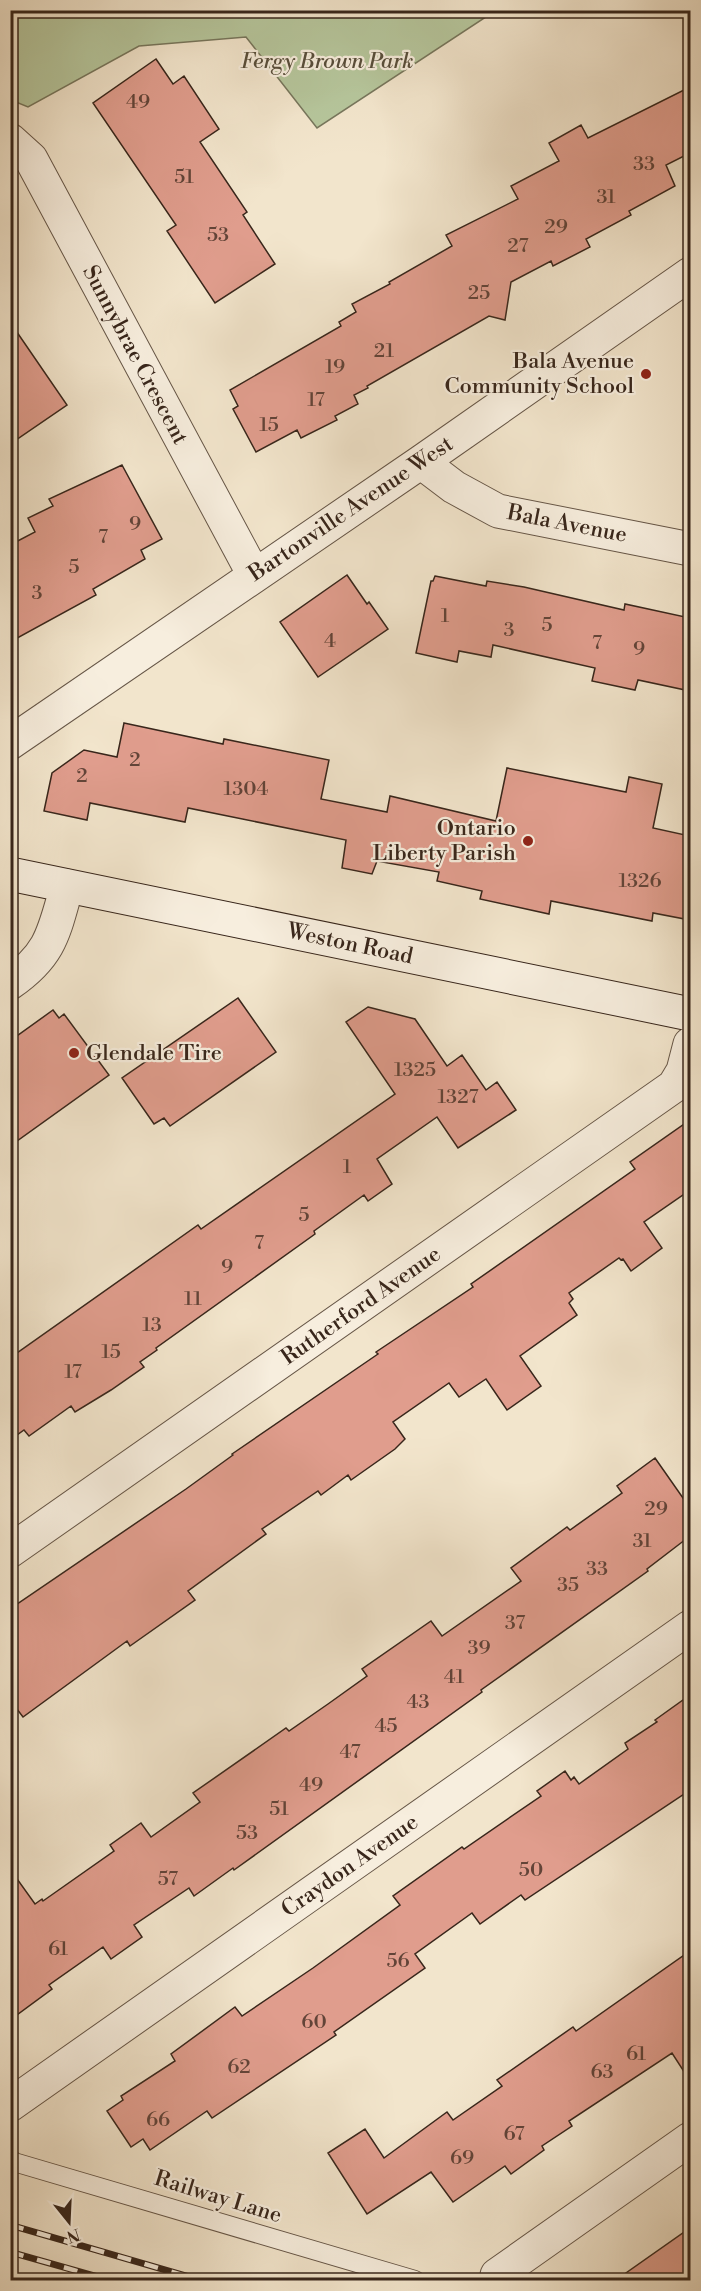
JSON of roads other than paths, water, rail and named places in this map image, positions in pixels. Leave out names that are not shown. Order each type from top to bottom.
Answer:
[{"type":"street","name":"Sunnybrae Crescent","points":[[10,140],[31,159],[254,575]]},
{"type":"street","name":"Bartonville Avenue West","points":[[10,743],[421,462],[690,274]]},
{"type":"street","name":"Bala Avenue","points":[[421,462],[454,487],[498,511],[690,549]]},
{"type":"street","name":"Weston Road","points":[[10,874],[690,1014]]},
{"type":"street","points":[[10,983],[42,955],[52,938],[67,886]]},
{"type":"street","name":"Rutherford Avenue","points":[[10,1551],[674,1086],[683,1071],[690,1044]]},
{"type":"street","name":"Craydon Avenue","points":[[10,2105],[690,1627]]},
{"type":"street","points":[[492,2278],[690,2139]]},
{"type":"lane","name":"Railway Lane","points":[[10,2158],[14,2162],[415,2280]]},
{"type":"railway","points":[[10,2225],[200,2280]]},
{"type":"railway","points":[[10,2252],[109,2280]]},
{"type":"railway","points":[[10,2276],[26,2280]]},
{"type":"place","name":"Bala Avenue Community School","points":[[646,374]]},
{"type":"place","name":"Ontario Liberty Parish","points":[[528,841]]},
{"type":"place","name":"Glendale Tire","points":[[74,1053]]},
{"type":"park label","name":"Fergy Brown Park","points":[[327,61]]}]
